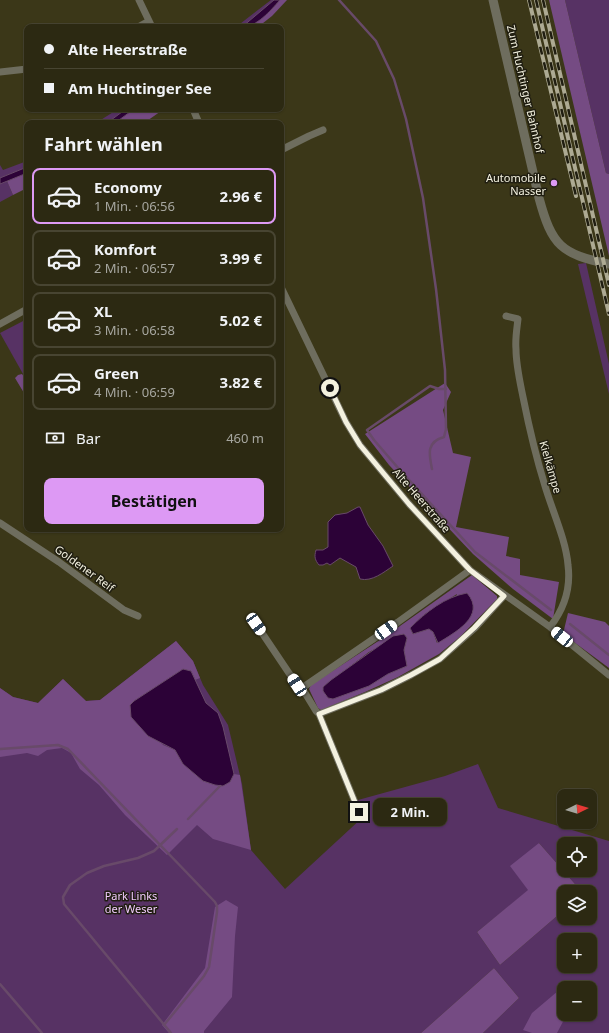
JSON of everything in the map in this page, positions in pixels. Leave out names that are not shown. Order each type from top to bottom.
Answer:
[{"type":"street","points":[[139,0],[151,24]]},
{"type":"street","name":"Zum Huchtinger Bahnhof","points":[[493,0],[539,198],[548,228],[566,250],[578,256],[609,264]]},
{"type":"street","points":[[0,72],[24,69]]},
{"type":"street","points":[[284,148],[323,130]]},
{"type":"street","name":"Alte Heerstraße","points":[[284,293],[346,422],[360,445],[409,504],[470,570],[550,628],[609,675]]},
{"type":"street","points":[[0,324],[24,311]]},
{"type":"street","name":"Kielkämpe","points":[[506,316],[518,318],[516,349],[530,433],[544,485],[566,551],[568,565],[568,581],[565,603],[558,617],[550,628]]},
{"type":"street","name":"Goldener Reif","points":[[0,522],[59,562],[124,610],[138,616]]},
{"type":"street","points":[[302,688],[470,570]]},
{"type":"street","points":[[319,714],[381,690],[440,659],[474,628],[504,596]]},
{"type":"street","points":[[256,624],[297,685],[302,688],[319,714],[359,812]]},
{"type":"green space","points":[[271,0],[274,0],[246,24],[240,24]]},
{"type":"green space","points":[[565,0],[609,0],[609,174],[606,173]]},
{"type":"green space","points":[[113,112],[122,112],[111,120],[101,120]]},
{"type":"green space","points":[[24,162],[24,168],[5,176],[13,195],[0,202],[0,165],[3,170]]},
{"type":"green space","points":[[586,263],[609,364],[609,394],[578,264]]},
{"type":"green space","points":[[24,321],[24,376],[0,333]]},
{"type":"green space","name":"Park Links der Weser","points":[[176,641],[193,661],[203,685],[228,725],[242,784],[251,850],[285,889],[363,817],[363,810],[358,800],[445,776],[478,764],[498,808],[557,826],[557,829],[569,829],[596,837],[557,837],[557,864],[539,843],[529,890],[477,932],[500,965],[557,916],[557,925],[597,925],[597,885],[576,885],[569,877],[597,877],[597,837],[609,841],[609,1033],[483,1033],[519,998],[494,968],[421,1033],[0,1033],[0,688],[13,697],[38,703],[63,679],[86,701],[100,700]]},
{"type":"shaded area","points":[[274,0],[280,0],[263,18],[253,24],[246,24]]},
{"type":"shaded area","points":[[280,0],[287,0],[272,16],[262,24],[254,24],[269,12]]},
{"type":"shaded area","points":[[549,0],[565,0],[606,173],[609,174],[609,256]]},
{"type":"shaded area","points":[[122,112],[130,112],[119,120],[111,120]]},
{"type":"shaded area","points":[[130,112],[160,112],[148,120],[119,120]]},
{"type":"shaded area","points":[[24,168],[24,174],[0,184],[0,178]]},
{"type":"shaded area","points":[[24,174],[24,190],[13,195],[7,181]]},
{"type":"shaded area","points":[[22,374],[24,377],[24,393],[15,378]]},
{"type":"shaded area","points":[[445,383],[451,392],[443,410],[453,453],[471,457],[456,527],[509,537],[506,556],[520,559],[520,575],[559,582],[553,619],[513,589],[473,554],[389,465],[365,434]]},
{"type":"shaded area","points":[[360,507],[368,525],[383,546],[393,566],[378,576],[364,580],[360,579],[356,567],[340,558],[330,565],[327,563],[319,565],[315,558],[316,550],[323,550],[328,547],[328,522],[335,515],[347,513]]},
{"type":"shaded area","points":[[472,575],[497,596],[497,599],[461,636],[439,654],[398,677],[365,692],[321,710],[318,708],[309,689],[311,685],[383,638]],"holes":[[[457,594],[437,643],[433,632],[429,629],[413,634],[410,628],[425,614]],[[404,634],[407,638],[404,650],[406,666],[388,674],[323,687],[369,652]]]},
{"type":"shaded area","points":[[467,593],[472,601],[473,609],[471,616],[459,629],[438,643],[433,632],[429,629],[413,634],[410,628],[429,611],[451,598]]},
{"type":"shaded area","points":[[568,613],[605,622],[609,626],[609,668],[563,634]]},
{"type":"shaded area","points":[[404,634],[407,638],[404,650],[407,666],[388,674],[369,686],[333,699],[328,698],[323,691],[323,687],[331,680],[393,636]]},
{"type":"shaded area","points":[[176,641],[193,661],[200,678],[195,680],[191,671],[183,669],[130,705],[163,745],[175,750],[183,764],[203,781],[230,782],[234,774],[240,775],[251,850],[213,839],[197,825],[167,855],[125,815],[99,785],[80,769],[71,753],[62,748],[47,750],[38,756],[27,753],[0,757],[0,688],[13,697],[38,703],[63,679],[86,701],[100,700]]},
{"type":"shaded area","points":[[183,669],[191,671],[206,703],[218,713],[223,727],[234,774],[230,782],[223,786],[203,781],[183,764],[175,750],[148,736],[131,717],[130,705],[134,701]]},
{"type":"shaded area","points":[[539,843],[557,864],[557,877],[569,877],[576,885],[557,885],[557,916],[500,965],[477,932],[528,890],[510,866]]},
{"type":"shaded area","points":[[226,900],[238,907],[232,997],[204,1031],[204,1033],[169,1033],[162,1025],[205,968],[215,907]]},
{"type":"shaded area","points":[[494,968],[519,998],[483,1033],[421,1033]]},
{"type":"shaded area","points":[[557,992],[557,1021],[563,1021],[557,1033],[532,1033],[523,1030],[532,1013]]},
{"type":"waterway","points":[[339,0],[376,41],[394,79],[406,119],[423,198],[436,289],[445,370],[446,429],[444,437],[434,442],[430,449],[432,469]]},
{"type":"waterway","points":[[446,389],[439,389],[430,386],[367,430],[399,469],[475,552],[551,610]]},
{"type":"waterway","points":[[570,624],[609,655]]},
{"type":"waterway","points":[[0,749],[58,745],[68,749],[215,902],[217,912],[209,967],[204,976],[164,1025]]},
{"type":"waterway","points":[[188,819],[220,786]]},
{"type":"waterway","points":[[171,1033],[64,904],[63,897],[70,885],[87,873],[104,866],[138,858],[154,851],[177,829]]},
{"type":"waterway","points":[[0,984],[42,1033]]},
{"type":"railway","points":[[529,0],[576,196]]},
{"type":"railway","points":[[536,0],[609,314]]},
{"type":"railway","points":[[543,0],[609,285]]},
{"type":"place","name":"Automobile Nasser","points":[[554,183]]},
{"type":"route","points":[[330,388],[346,422],[360,445],[409,504],[470,570],[504,596],[474,628],[440,659],[381,690],[319,714],[359,812]]}]
